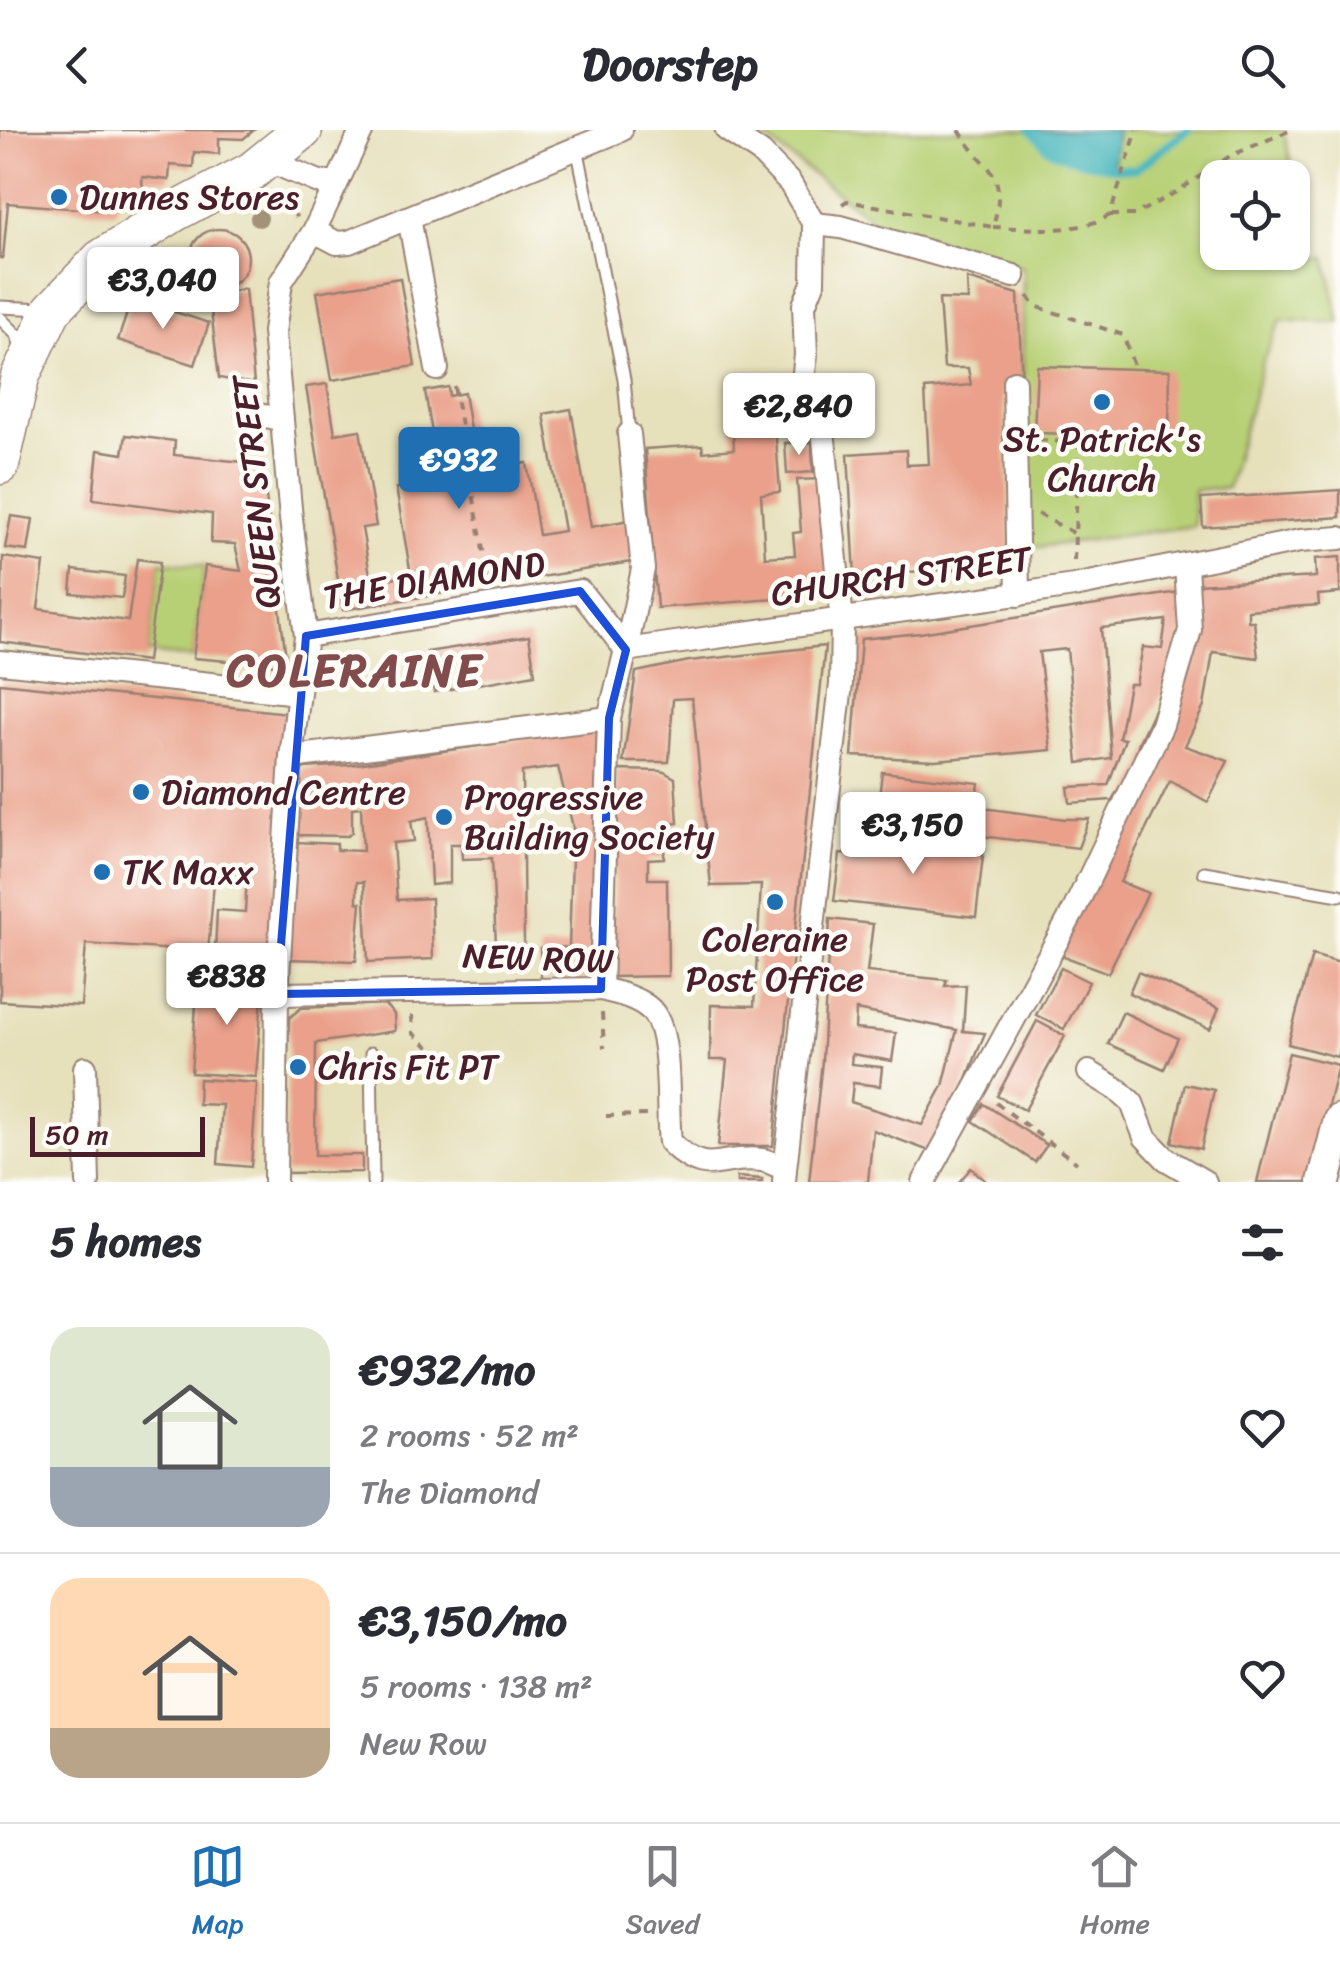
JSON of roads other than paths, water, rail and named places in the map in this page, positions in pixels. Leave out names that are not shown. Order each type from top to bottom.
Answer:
[{"type":"main road","points":[[0,465],[20,377],[52,310],[101,259],[175,212],[266,176],[303,130]]},
{"type":"street","points":[[266,176],[336,182],[362,130]]},
{"type":"street","points":[[314,231],[337,243],[348,242],[621,130]]},
{"type":"street","points":[[727,130],[761,153],[790,183],[814,224],[813,283],[804,304],[806,355],[802,390],[770,394]]},
{"type":"street","name":"QUEEN STREET","points":[[306,636],[274,332],[281,282],[314,231],[336,182]]},
{"type":"street","points":[[408,218],[437,369]]},
{"type":"street","points":[[814,224],[841,227],[1014,276]]},
{"type":"street","points":[[1014,382],[1018,594]]},
{"type":"street","name":"NEW ROW","points":[[277,994],[601,988],[629,996],[651,1009],[664,1029],[670,1142],[686,1158],[705,1165],[762,1160],[784,1175],[841,684],[842,621],[823,429],[802,390]]},
{"type":"street","points":[[247,414],[282,419]]},
{"type":"street","points":[[601,988],[609,718],[643,569],[629,434]]},
{"type":"street","name":"CHURCH STREET","points":[[626,650],[1074,586],[1300,541],[1340,538]]},
{"type":"street","points":[[924,1182],[1074,910],[1162,725],[1190,630],[1186,566]]},
{"type":"street","name":"THE DIAMOND","points":[[275,1182],[277,994],[291,756],[306,636],[580,591],[626,650]]},
{"type":"street","points":[[0,662],[298,693]]},
{"type":"street","points":[[291,756],[609,718]]},
{"type":"street","points":[[85,1068],[88,1182]]},
{"type":"street","points":[[1088,1072],[1132,1103],[1145,1136],[1166,1160],[1204,1182]]},
{"type":"street","points":[[1324,1182],[1340,1120]]},
{"type":"lane","points":[[577,147],[624,379],[629,434]]},
{"type":"lane","points":[[0,307],[52,310]]},
{"type":"lane","points":[[0,318],[18,335],[20,377]]},
{"type":"lane","points":[[1204,872],[1340,894]]},
{"type":"lane","points":[[371,1053],[372,1182]]},
{"type":"water","points":[[1030,130],[1117,130],[1113,168],[1058,153]]},
{"type":"waterway","points":[[1030,130],[1048,149],[1064,157],[1136,169],[1188,130]]},
{"type":"place","name":"Dunnes Stores","points":[[59,197]]},
{"type":"place","name":"St. Patrick's Church","points":[[1102,402]]},
{"type":"place","name":"Diamond Centre","points":[[141,792]]},
{"type":"place","name":"Progressive Building Society","points":[[444,817]]},
{"type":"place","name":"TK Maxx","points":[[102,872]]},
{"type":"place","name":"Coleraine Post Office","points":[[775,902]]},
{"type":"place","name":"Chris Fit PT","points":[[298,1067]]},
{"type":"district","name":"COLERAINE","points":[[355,671]]}]
